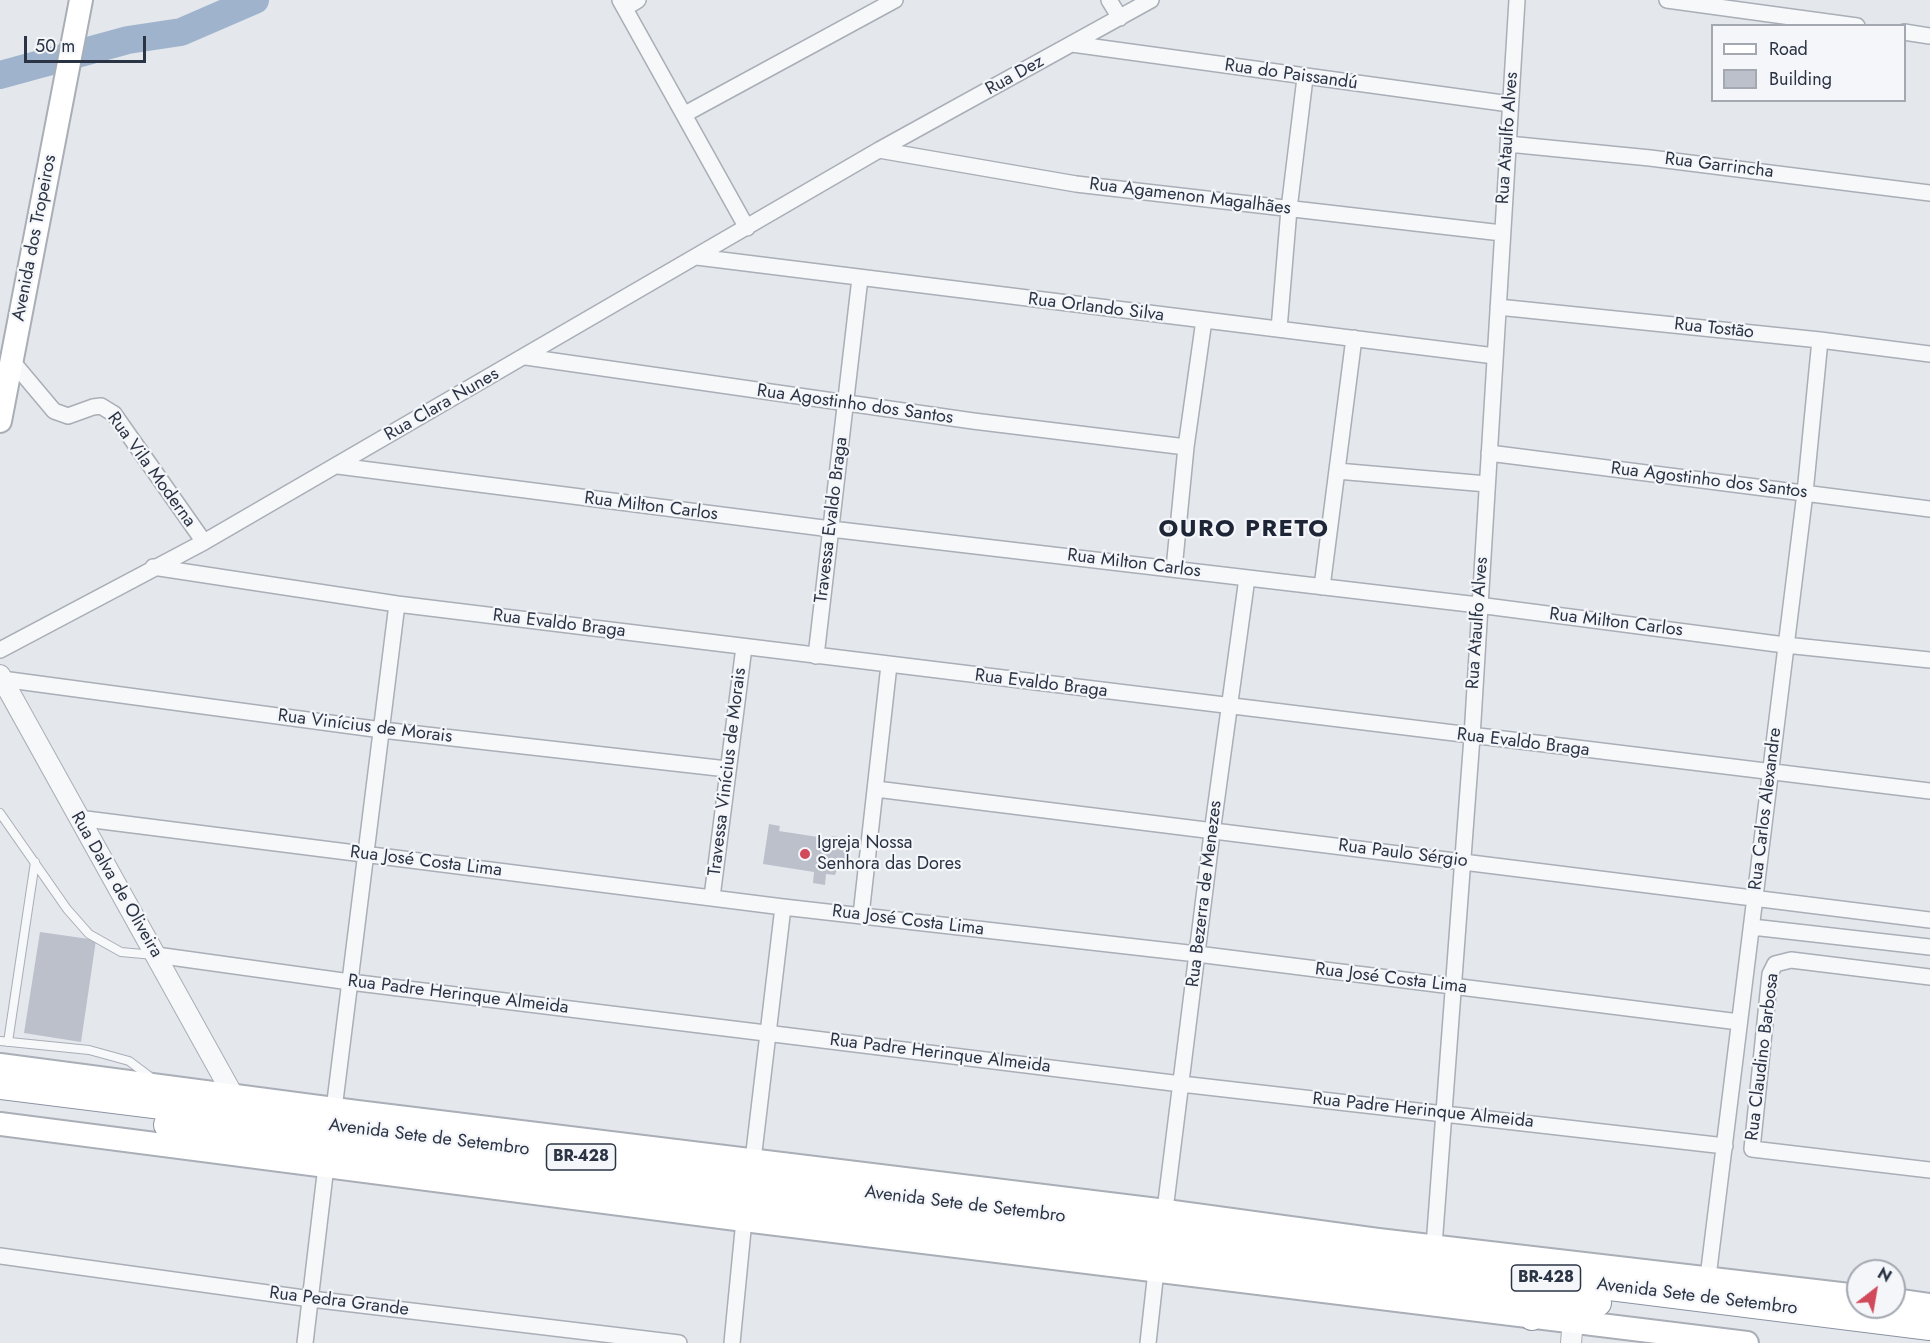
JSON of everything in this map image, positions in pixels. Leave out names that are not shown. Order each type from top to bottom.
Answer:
[{"type":"highway","name":"Avenida Sete de Setembro","points":[[0,1086],[161,1096],[1161,1240],[1509,1292],[1573,1321],[1922,1343]]},
{"type":"highway","name":"Avenida Sete de Setembro","points":[[0,1104],[1161,1240],[1304,1248],[1930,1327]]},
{"type":"highway","points":[[1278,1226],[1304,1248]]},
{"type":"highway","points":[[1509,1292],[1533,1317]]},
{"type":"main road","name":"Avenida dos Tropeiros","points":[[0,421],[76,28],[84,1]]},
{"type":"main road","name":"Avenida Sete de Setembro","points":[[0,1065],[161,1096],[232,1095],[753,1160],[1161,1240],[1533,1317],[1747,1343]]},
{"type":"main road","name":"Avenida Sete de Setembro","points":[[0,1124],[744,1220],[1161,1240],[1278,1226],[1846,1294]]},
{"type":"main road","points":[[1906,1302],[1930,1305]]},
{"type":"street","points":[[638,0],[622,4],[747,228]]},
{"type":"street","points":[[685,114],[895,0]]},
{"type":"street","points":[[1109,0],[1120,18]]},
{"type":"street","name":"Rua Dez","points":[[879,150],[1151,0]]},
{"type":"street","name":"Rua Ataulfo Alves","points":[[1434,1246],[1442,1113],[1472,737],[1478,605],[1517,0]]},
{"type":"street","points":[[1667,0],[1842,24]]},
{"type":"street","points":[[1906,32],[1930,36]]},
{"type":"street","name":"Rua do Paissandú","points":[[1072,44],[1305,78],[1510,104]]},
{"type":"street","points":[[1279,329],[1289,208],[1305,78]]},
{"type":"street","name":"Rua Garrincha","points":[[1508,144],[1650,158],[1930,193]]},
{"type":"street","name":"Rua Agamenon Magalhães","points":[[879,150],[1076,184],[1502,233]]},
{"type":"street","name":"Rua Clara Nunes","points":[[0,650],[204,542],[338,466],[879,150]]},
{"type":"street","name":"Rua Orlando Silva","points":[[697,257],[1495,356]]},
{"type":"street","name":"Travessa Evaldo Braga","points":[[816,656],[860,278]]},
{"type":"street","name":"Rua Tostão","points":[[1498,307],[1820,340],[1930,354]]},
{"type":"street","points":[[1174,569],[1186,447],[1204,320]]},
{"type":"street","points":[[1322,587],[1354,338]]},
{"type":"street","name":"Rua Carlos Alexandre","points":[[1708,1277],[1805,493],[1820,340]]},
{"type":"street","name":"Rua Agostinho dos Santos","points":[[526,357],[846,403],[1186,447]]},
{"type":"street","name":"Rua Vila Moderna","points":[[12,361],[54,411],[68,416],[101,406],[114,414],[204,542]]},
{"type":"street","name":"Rua Agostinho dos Santos","points":[[1489,453],[1930,509]]},
{"type":"street","name":"Rua Milton Carlos","points":[[338,466],[831,529],[1478,605],[1785,645],[1930,660]]},
{"type":"street","points":[[1336,471],[1487,484]]},
{"type":"street","name":"Rua Evaldo Braga","points":[[153,567],[397,604],[1472,737],[1930,791]]},
{"type":"street","name":"Rua Bezerra de Menezes","points":[[1148,1343],[1212,833],[1247,578]]},
{"type":"street","points":[[334,1109],[397,604]]},
{"type":"street","name":"Travessa Vinícius de Morais","points":[[712,897],[744,646]]},
{"type":"street","points":[[861,915],[889,665]]},
{"type":"street","name":"Rua Vinícius de Morais","points":[[1,677],[382,730],[728,769]]},
{"type":"street","name":"Rua Dalva de Oliveira","points":[[1,677],[232,1095]]},
{"type":"street","name":"Rua Paulo Sérgio","points":[[876,789],[1212,833],[1755,896],[1930,920]]},
{"type":"street","name":"Rua José Costa Lima","points":[[78,818],[783,907],[1197,954],[1739,1022]]},
{"type":"street","points":[[753,1160],[766,1033],[783,907]]},
{"type":"street","points":[[1752,927],[1930,947]]},
{"type":"street","name":"Rua Padre Herinque Almeida","points":[[156,955],[350,982],[1181,1084],[1725,1146]]},
{"type":"street","name":"Rua Claudino Barbosa","points":[[1930,977],[1791,960],[1775,964],[1770,974],[1752,1149],[1930,1170]]},
{"type":"street","points":[[305,1343],[326,1166]]},
{"type":"street","points":[[732,1343],[744,1220]]},
{"type":"street","name":"Rua Pedra Grande","points":[[0,1256],[311,1299],[679,1343]]},
{"type":"lane","points":[[0,813],[89,934],[121,952],[156,955]]},
{"type":"lane","points":[[35,862],[4,1042],[89,1050],[129,1061],[161,1096]]},
{"type":"building","name":"Igreja Nossa Senhora das Dores","points":[[769,824],[780,826],[779,831],[831,839],[832,836],[839,837],[846,849],[847,859],[837,869],[835,875],[826,874],[825,885],[813,883],[814,872],[763,864]]},
{"type":"building","points":[[40,932],[96,940],[81,1042],[24,1033]]},
{"type":"waterway","points":[[0,75],[128,40],[181,32],[255,0]]},
{"type":"place","name":"Igreja Nossa Senhora das Dores","points":[[805,854]]},
{"type":"district","name":"OURO PRETO","points":[[1244,530]]}]
